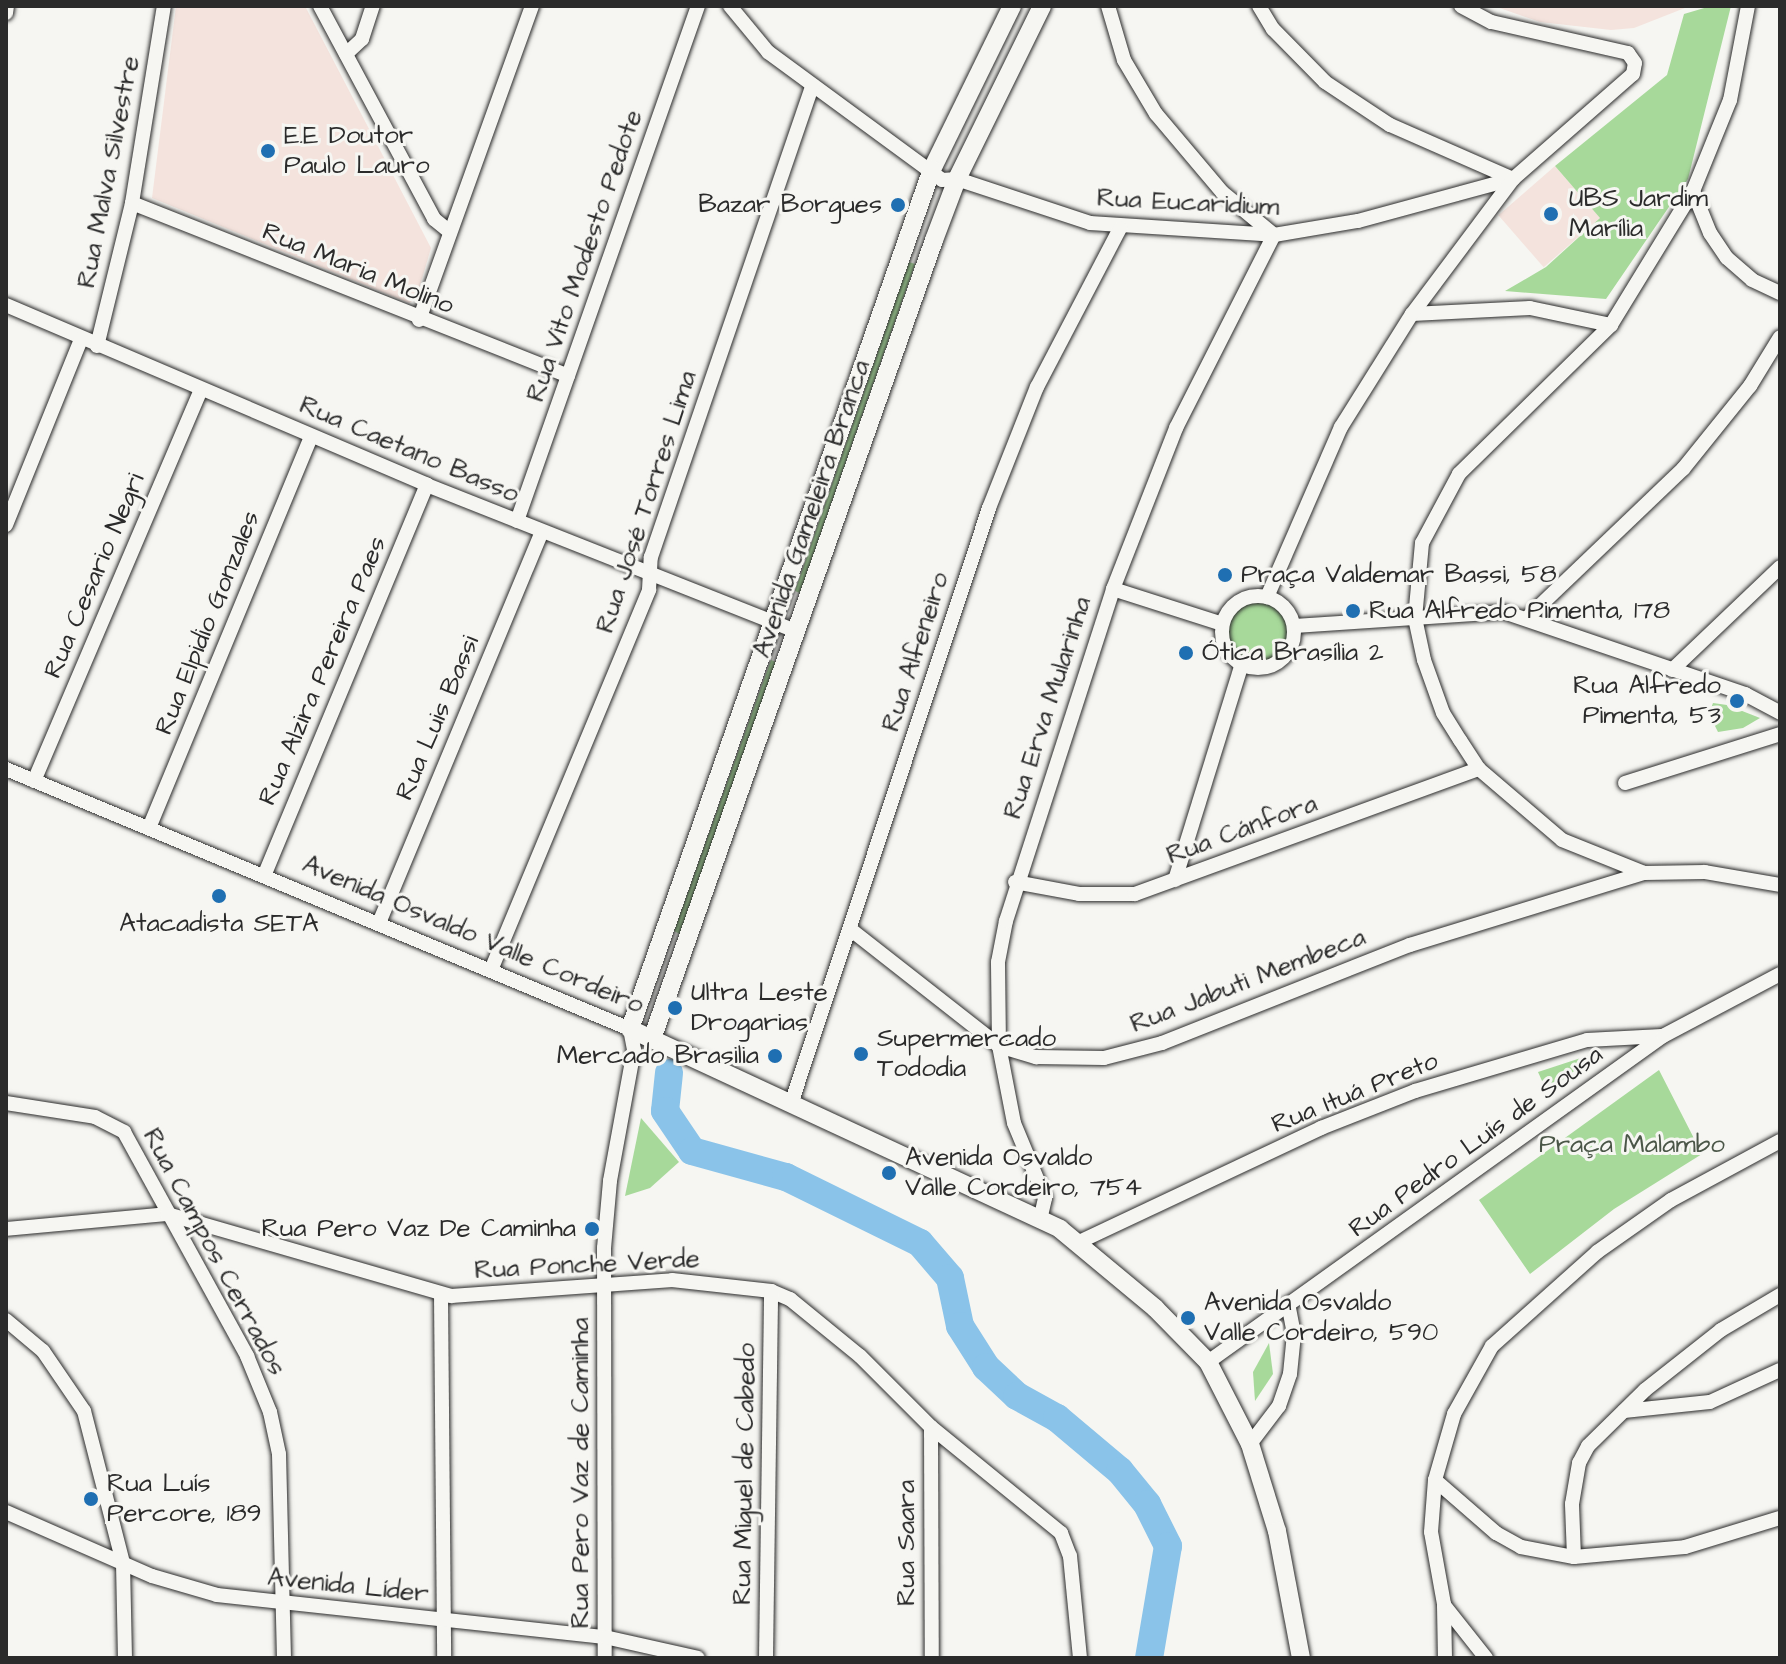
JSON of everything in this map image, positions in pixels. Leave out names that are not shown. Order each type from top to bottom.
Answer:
[{"type":"main road","name":"Avenida Gameleira Branca","points":[[630,1029],[932,169],[1012,6]]},
{"type":"main road","name":"Avenida Gameleira Branca","points":[[652,1039],[957,179],[1042,6]]},
{"type":"main road","points":[[660,946],[682,955]]},
{"type":"main road","name":"Avenida Osvaldo Valle Cordeiro","points":[[630,1029],[1040,1220],[1079,1242],[1208,1362],[1250,1444],[1277,1531],[1301,1658]]},
{"type":"street","points":[[6,13],[7,6]]},
{"type":"street","name":"Rua Malva Silvestre","points":[[97,346],[132,203],[164,6]]},
{"type":"street","points":[[320,6],[434,219],[449,231]]},
{"type":"street","points":[[346,54],[362,39],[373,6]]},
{"type":"street","points":[[419,320],[532,6]]},
{"type":"street","name":"Rua Vito Modesto Pedote","points":[[517,521],[698,6]]},
{"type":"street","points":[[730,6],[768,52],[932,169]]},
{"type":"street","points":[[1108,6],[1124,60],[1156,114],[1222,192],[1274,235]]},
{"type":"street","points":[[1259,6],[1273,29],[1325,82],[1390,125],[1513,179]]},
{"type":"street","points":[[1267,597],[1341,427],[1412,314],[1513,179],[1620,90],[1635,63],[1620,50],[1491,22],[1461,6]]},
{"type":"street","points":[[1748,6],[1730,100],[1693,191],[1611,325],[1459,474],[1422,543],[1415,618],[1443,713],[1479,769],[1562,840],[1644,873],[1705,872],[1780,885]]},
{"type":"street","name":"Rua José Torres Lima","points":[[491,970],[649,590],[649,572],[812,86]]},
{"type":"street","name":"Rua Eucaridium","points":[[932,169],[950,166],[957,179],[1029,207],[1120,228],[1274,235],[1358,221],[1513,179]]},
{"type":"street","points":[[1693,191],[1710,233],[1727,258],[1752,280],[1780,293]]},
{"type":"street","name":"Rua Maria Molino","points":[[132,203],[419,320],[568,376]]},
{"type":"street","name":"Rua Alfeneiro","points":[[791,1104],[989,508],[1037,387],[1120,228]]},
{"type":"street","name":"Rua Erva Mularinha","points":[[1040,1220],[1045,1198],[1014,1123],[999,1046],[998,962],[1015,882],[1113,589],[1176,428],[1274,235]]},
{"type":"street","name":"Rua Caetano Basso","points":[[6,305],[427,485],[796,631]]},
{"type":"street","points":[[1412,314],[1530,308],[1611,325]]},
{"type":"street","points":[[1527,618],[1683,469],[1750,386],[1780,337]]},
{"type":"street","points":[[6,525],[81,339]]},
{"type":"street","name":"Rua Cesario Negri","points":[[34,781],[201,389]]},
{"type":"street","name":"Rua Elpidio Gonzales","points":[[149,828],[311,436]]},
{"type":"street","name":"Rua Alzira Pereira Paes","points":[[264,876],[427,485]]},
{"type":"street","name":"Rua Luis Bassi","points":[[379,923],[542,532]]},
{"type":"street","points":[[1672,670],[1780,567]]},
{"type":"street","points":[[1113,589],[1223,624]]},
{"type":"street","points":[[1267,597],[1285,607],[1294,626],[1291,647],[1276,664],[1242,664],[1225,647],[1223,624],[1235,604],[1267,597]]},
{"type":"street","points":[[1294,626],[1473,612],[1527,618],[1745,694],[1780,712]]},
{"type":"street","points":[[1175,880],[1242,664]]},
{"type":"street","points":[[1625,783],[1780,734]]},
{"type":"street","name":"Avenida Osvaldo Valle Cordeiro","points":[[6,769],[630,1029]]},
{"type":"street","name":"Rua Cánfora","points":[[1015,882],[1111,897],[1175,880],[1479,769]]},
{"type":"street","name":"Rua Jabuti Membeca","points":[[850,929],[999,1046],[1036,1057],[1077,1059],[1144,1049],[1410,945],[1644,873]]},
{"type":"street","name":"Rua Pedro Luís de Sousa","points":[[1208,1362],[1663,1036],[1780,974]]},
{"type":"street","name":"Rua Pero Vaz de Caminha","points":[[605,1658],[605,1283],[610,1181],[634,1050],[630,1029]]},
{"type":"street","name":"Rua Ituá Preto","points":[[1079,1242],[1321,1128],[1415,1091],[1587,1040],[1663,1036]]},
{"type":"street","points":[[634,1050],[652,1039]]},
{"type":"street","name":"Rua Campos Cerrados","points":[[6,1103],[95,1117],[124,1132],[247,1356],[270,1412],[279,1454],[284,1658]]},
{"type":"street","points":[[1445,1658],[1444,1604],[1431,1532],[1435,1480],[1454,1414],[1486,1357],[1512,1323],[1597,1252],[1671,1200],[1780,1141]]},
{"type":"street","name":"Rua Ponche Verde","points":[[6,1229],[167,1214],[441,1295],[605,1283],[711,1282],[771,1291],[790,1299],[860,1356],[931,1427],[1061,1533],[1070,1556],[1080,1658]]},
{"type":"street","name":"Rua Miguel de Cabedo","points":[[766,1658],[771,1291]]},
{"type":"street","points":[[441,1295],[444,1658]]},
{"type":"street","points":[[1574,1557],[1572,1504],[1579,1463],[1588,1446],[1624,1411],[1721,1330],[1780,1295]]},
{"type":"street","points":[[1250,1444],[1279,1406],[1290,1374],[1294,1334],[1288,1304]]},
{"type":"street","points":[[6,1320],[43,1351],[84,1411],[123,1563],[125,1658]]},
{"type":"street","points":[[1624,1411],[1710,1402],[1780,1370]]},
{"type":"street","name":"Rua Saara","points":[[931,1427],[932,1658]]},
{"type":"street","points":[[1435,1480],[1496,1533],[1521,1547],[1574,1557],[1685,1547],[1780,1518]]},
{"type":"street","name":"Avenida Líder","points":[[6,1512],[190,1589],[284,1604],[605,1637],[698,1658]]},
{"type":"street","points":[[1444,1604],[1486,1658]]},
{"type":"shaded area","name":"E.E Doutor Paulo Lauro","points":[[176,6],[305,6],[431,248],[416,299],[409,303],[152,198]]},
{"type":"shaded area","points":[[1494,6],[1690,6],[1634,28],[1611,30],[1540,22]]},
{"type":"shaded area","name":"UBS Jardim Marília","points":[[1555,166],[1600,218],[1544,267],[1498,215]]},
{"type":"green space","points":[[1711,6],[1731,6],[1688,179],[1606,299],[1505,291],[1546,267],[1600,218],[1555,166],[1667,75],[1684,14]]},
{"type":"green space","points":[[909,262],[915,264],[800,593],[795,591]]},
{"type":"green space","points":[[1258,602],[1270,604],[1279,611],[1286,620],[1286,644],[1279,653],[1270,660],[1258,662],[1246,660],[1237,653],[1230,644],[1228,632],[1230,620],[1237,611],[1246,604]]},
{"type":"green space","points":[[771,660],[776,662],[680,934],[674,931]]},
{"type":"green space","points":[[1713,703],[1760,718],[1743,728],[1718,732],[1709,714]]},
{"type":"green space","points":[[1590,1055],[1591,1058],[1547,1092],[1538,1072]]},
{"type":"green space","name":"Praça Malambo","points":[[1659,1070],[1702,1154],[1614,1209],[1530,1274],[1479,1200]]},
{"type":"green space","points":[[641,1118],[679,1162],[650,1188],[625,1196]]},
{"type":"green space","points":[[1269,1343],[1273,1374],[1255,1401],[1253,1372]]},
{"type":"waterway","points":[[669,1073],[665,1111],[692,1151],[786,1177],[920,1243],[950,1278],[960,1326],[986,1367],[1017,1396],[1057,1418],[1120,1471],[1147,1504],[1168,1546],[1149,1658]]},
{"type":"place","name":"E.E Doutor Paulo Lauro","points":[[268,151]]},
{"type":"place","name":"Bazar Borgues","points":[[898,205]]},
{"type":"place","name":"UBS Jardim Marília","points":[[1551,214]]},
{"type":"place","name":"Praça Valdemar Bassi, 58","points":[[1225,575]]},
{"type":"place","name":"Rua Alfredo Pimenta, 178","points":[[1353,611]]},
{"type":"place","name":"Ótica Brasília 2","points":[[1186,653]]},
{"type":"place","name":"Rua Alfredo Pimenta, 53","points":[[1737,701]]},
{"type":"place","name":"Atacadista SETA","points":[[219,896]]},
{"type":"place","name":"Ultra Leste Drogarias","points":[[675,1008]]},
{"type":"place","name":"Supermercado Tododia","points":[[861,1054]]},
{"type":"place","name":"Mercado Brasilia","points":[[775,1056]]},
{"type":"place","name":"Avenida Osvaldo Valle Cordeiro, 754","points":[[889,1173]]},
{"type":"place","name":"Rua Pero Vaz De Caminha","points":[[592,1229]]},
{"type":"place","name":"Avenida Osvaldo Valle Cordeiro, 590","points":[[1188,1318]]},
{"type":"place","name":"Rua Luís Percore, 189","points":[[91,1499]]}]
